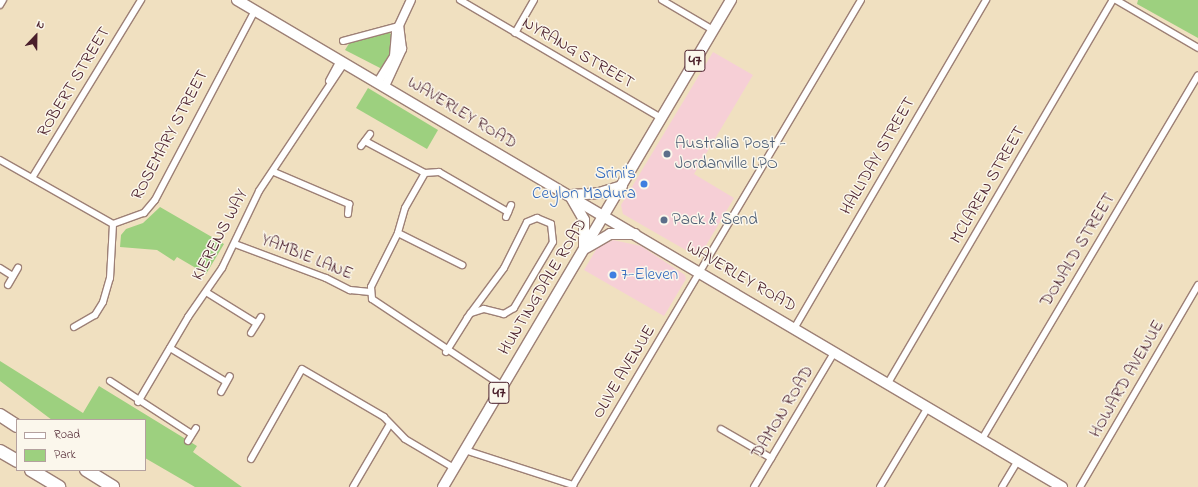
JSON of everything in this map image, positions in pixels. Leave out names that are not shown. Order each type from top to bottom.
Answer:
[{"type":"highway","points":[[0,415],[16,425]]},
{"type":"highway","points":[[0,451],[16,460]]},
{"type":"highway","points":[[33,471],[59,487]]},
{"type":"highway","points":[[88,471],[113,487]]},
{"type":"main road","name":"WAVERLEY ROAD","points":[[237,0],[701,271],[1062,487]]},
{"type":"main road","name":"HUNTINGDALE ROAD","points":[[443,487],[731,0]]},
{"type":"main road","points":[[568,194],[592,194],[622,186]]},
{"type":"main road","points":[[568,194],[584,220],[584,250]]},
{"type":"main road","points":[[584,250],[610,234],[636,234]]},
{"type":"street","points":[[0,5],[3,0]]},
{"type":"street","name":"ROBERT STREET","points":[[32,178],[140,0]]},
{"type":"street","points":[[382,84],[394,56],[399,26],[411,0]]},
{"type":"street","name":"NYRANG STREET","points":[[460,0],[661,118]]},
{"type":"street","points":[[515,33],[534,0]]},
{"type":"street","points":[[662,0],[713,30]]},
{"type":"street","name":"OLIVE AVENUE","points":[[573,486],[861,0]]},
{"type":"street","name":"HALLIDAY STREET","points":[[795,327],[986,0]]},
{"type":"street","name":"MCLAREN STREET","points":[[888,383],[1113,0]]},
{"type":"street","points":[[1116,0],[1198,48]]},
{"type":"street","name":"ROSEMARY STREET","points":[[113,224],[144,213],[155,200],[255,10]]},
{"type":"street","points":[[343,41],[399,26]]},
{"type":"street","name":"KIERENS WAY","points":[[138,402],[235,244],[259,191],[274,172],[342,61]]},
{"type":"street","name":"DONALD STREET","points":[[982,439],[1198,75]]},
{"type":"street","points":[[370,134],[363,143],[425,173],[439,172],[507,215],[512,205]]},
{"type":"street","points":[[0,160],[113,224],[110,278],[103,302],[96,315],[74,327]]},
{"type":"street","points":[[274,172],[349,204],[348,214]]},
{"type":"street","points":[[425,173],[405,208],[398,233],[370,292],[377,304],[446,352],[503,386]]},
{"type":"street","points":[[446,352],[471,313],[504,268],[527,222],[537,218],[551,224],[553,242],[514,308],[504,314],[484,309],[471,313]]},
{"type":"street","points":[[398,233],[462,265]]},
{"type":"street","name":"YAMBIE LANE","points":[[235,244],[326,278],[350,290],[370,292]]},
{"type":"street","points":[[0,268],[13,276]]},
{"type":"street","points":[[8,285],[18,268]]},
{"type":"street","name":"HOWARD AVENUE","points":[[1080,487],[1198,285]]},
{"type":"street","points":[[206,292],[256,323]]},
{"type":"street","points":[[251,333],[261,317]]},
{"type":"street","points":[[170,348],[225,381]]},
{"type":"street","name":"DAMON ROAD","points":[[754,487],[835,351]]},
{"type":"street","points":[[251,460],[302,368],[390,424],[405,439],[454,468]]},
{"type":"street","points":[[221,392],[225,381],[230,376]]},
{"type":"street","points":[[110,381],[138,402],[190,433]]},
{"type":"street","points":[[880,487],[928,407]]},
{"type":"street","points":[[353,487],[390,424]]},
{"type":"street","points":[[188,441],[190,433],[196,428]]},
{"type":"street","points":[[721,429],[771,458]]},
{"type":"street","points":[[465,450],[573,486]]},
{"type":"street","points":[[1002,487],[1018,460]]},
{"type":"shaded area","points":[[713,52],[753,75],[694,174],[734,198],[701,254],[696,256],[623,214],[621,205]]},
{"type":"shaded area","points":[[613,240],[641,246],[685,275],[686,279],[664,316],[584,270],[597,248]]},
{"type":"green space","points":[[1138,0],[1198,0],[1198,38],[1137,4]]},
{"type":"green space","points":[[387,31],[392,35],[391,55],[382,69],[345,50],[350,42]]},
{"type":"green space","points":[[368,88],[438,130],[427,149],[356,108]]},
{"type":"green space","points":[[160,207],[224,244],[206,274],[177,257],[174,261],[157,250],[120,247],[121,235],[126,229],[143,223]]},
{"type":"green space","points":[[0,361],[83,413],[99,386],[197,446],[193,452],[242,487],[195,487],[146,459],[146,419],[51,419],[0,381]]},
{"type":"place","name":"Australia Post - Jordanville LPO","points":[[667,154]]},
{"type":"place","name":"Srini's Ceylon Madura","points":[[644,184]]},
{"type":"place","name":"Pack & Send","points":[[664,220]]},
{"type":"place","name":"7-Eleven","points":[[613,275]]}]
